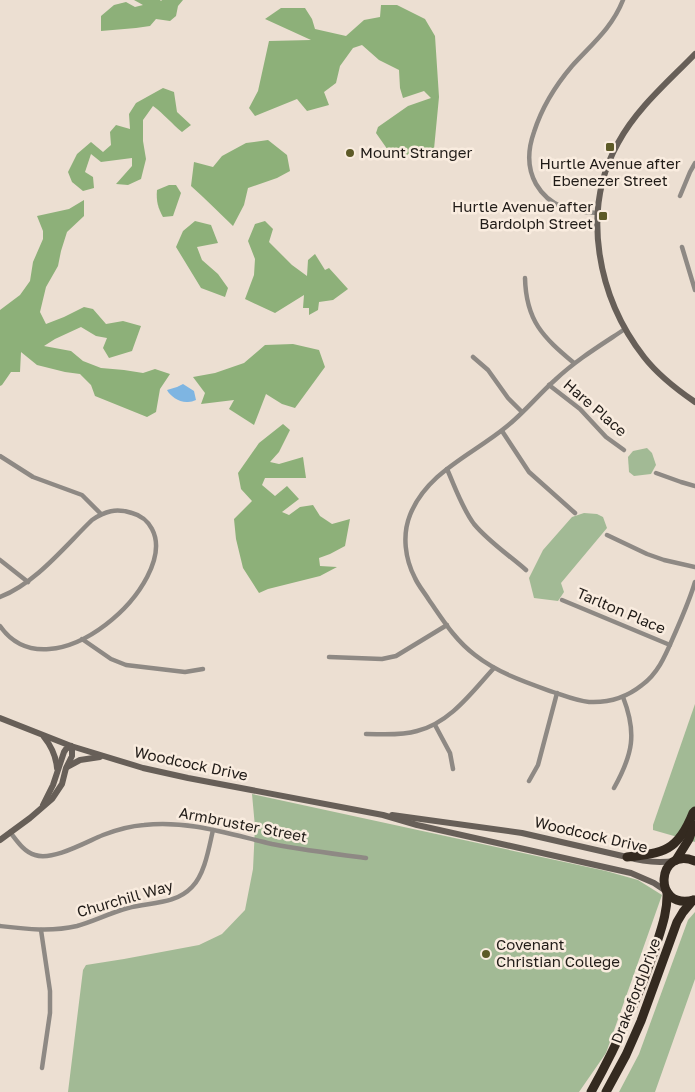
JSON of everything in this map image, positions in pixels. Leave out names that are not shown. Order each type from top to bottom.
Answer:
[{"type":"highway","points":[[627,857],[652,854],[664,850],[683,834],[695,812]]},
{"type":"highway","points":[[676,860],[689,839],[695,821]]},
{"type":"highway","points":[[676,860],[683,858],[695,861]]},
{"type":"highway","name":"Drakeford Drive","points":[[591,1092],[622,1034],[650,962],[667,910],[667,891],[663,880],[664,874],[666,868],[676,860]]},
{"type":"highway","points":[[667,891],[676,900],[687,902],[694,900]]},
{"type":"highway","name":"Drakeford Drive","points":[[606,1092],[626,1055],[641,1021],[677,922],[694,900]]},
{"type":"main road","points":[[695,54],[640,111],[618,142],[606,168],[598,213],[598,245],[604,278],[615,309],[625,329],[645,358],[661,375],[695,402]]},
{"type":"main road","name":"Woodcock Drive","points":[[0,718],[42,736],[143,768],[201,781],[383,815],[631,873],[667,891]]},
{"type":"main road","points":[[42,736],[54,753],[58,772]]},
{"type":"main road","points":[[0,840],[41,808],[52,799],[62,784],[66,768],[72,756],[71,746],[64,752],[58,772],[41,808]]},
{"type":"main road","points":[[66,768],[80,760],[105,757]]},
{"type":"main road","name":"Woodcock Drive","points":[[383,815],[522,833],[648,862],[676,860]]},
{"type":"street","points":[[598,213],[568,210],[557,205],[539,190],[531,174],[529,163],[530,145],[539,118],[552,92],[572,66],[607,29],[623,0]]},
{"type":"street","points":[[680,196],[695,163]]},
{"type":"street","points":[[682,247],[695,290]]},
{"type":"street","points":[[525,278],[525,291],[533,320],[540,332],[550,343],[574,363]]},
{"type":"street","points":[[625,329],[574,363],[502,430],[440,474],[429,485],[410,516],[406,534],[407,556],[415,579],[447,626],[462,644],[474,654],[494,668],[518,679],[577,700],[589,702],[623,696],[634,691],[653,676],[670,645],[690,599],[695,582]]},
{"type":"street","points":[[473,357],[488,370],[508,398],[522,412]]},
{"type":"street","name":"Hare Place","points":[[549,386],[580,409],[606,438],[624,450]]},
{"type":"street","points":[[502,430],[530,472],[575,512]]},
{"type":"street","points":[[0,456],[33,477],[82,495],[101,514]]},
{"type":"street","points":[[447,469],[466,512],[473,523],[482,533],[526,570]]},
{"type":"street","points":[[656,473],[695,486]]},
{"type":"street","points":[[0,597],[28,582],[92,520],[101,514],[116,510],[136,514],[150,525],[154,533],[156,551],[139,591],[129,604],[111,621],[82,639],[53,649],[35,648],[14,640],[0,626]]},
{"type":"street","points":[[607,535],[647,554],[695,567]]},
{"type":"street","points":[[0,560],[28,582]]},
{"type":"street","name":"Tarlton Place","points":[[562,600],[670,645]]},
{"type":"street","points":[[330,658],[382,659],[396,656],[447,626]]},
{"type":"street","points":[[82,639],[111,659],[126,665],[185,672],[203,669]]},
{"type":"street","points":[[366,734],[402,734],[416,732],[435,725],[450,715],[494,668]]},
{"type":"street","points":[[529,781],[538,765],[557,693]]},
{"type":"street","points":[[614,788],[623,771],[632,739],[630,714],[623,696]]},
{"type":"street","points":[[435,725],[450,753],[453,769]]},
{"type":"street","name":"Armbruster Street","points":[[10,832],[28,852],[44,857],[57,854],[105,834],[143,825],[162,823],[213,830],[294,848],[366,858]]},
{"type":"street","name":"Churchill Way","points":[[0,926],[41,930],[77,926],[127,909],[169,901],[183,895],[194,885],[200,876],[213,830]]},
{"type":"street","points":[[41,930],[50,990],[49,1021],[42,1068]]},
{"type":"green space","points":[[134,0],[183,0],[178,6],[176,16],[170,21],[156,19],[150,26],[101,31],[101,16],[114,5],[126,2],[135,7],[143,5]]},
{"type":"green space","points":[[381,5],[397,5],[425,19],[435,36],[439,97],[434,149],[422,156],[390,153],[376,133],[378,127],[408,106],[431,98],[424,91],[403,98],[400,88],[399,70],[379,60],[362,45],[353,48],[340,66],[336,83],[324,92],[329,105],[307,111],[297,99],[255,116],[249,108],[258,91],[269,41],[311,40],[265,19],[281,8],[305,8],[312,19],[315,29],[346,36],[364,20],[380,17]]},
{"type":"green space","points":[[163,88],[174,92],[177,112],[191,125],[182,132],[153,106],[143,120],[143,141],[146,159],[141,179],[128,185],[116,184],[132,166],[132,158],[101,162],[91,154],[85,172],[93,177],[94,188],[83,191],[72,182],[68,172],[77,154],[91,142],[103,152],[111,145],[110,132],[116,125],[130,129],[129,114],[136,103]]},
{"type":"green space","points":[[268,140],[287,155],[290,171],[277,178],[248,188],[244,205],[233,226],[191,186],[194,162],[213,167],[222,156],[246,143]]},
{"type":"green space","points":[[169,185],[176,185],[181,193],[173,216],[163,217],[158,204],[157,190]]},
{"type":"green space","points":[[84,200],[84,216],[67,232],[58,266],[46,287],[40,312],[46,324],[84,307],[93,309],[106,324],[123,321],[141,326],[132,351],[109,358],[103,348],[107,338],[96,336],[81,327],[44,346],[71,351],[83,361],[101,368],[143,373],[155,369],[170,374],[160,389],[156,412],[147,417],[95,396],[91,385],[80,374],[37,365],[21,352],[20,372],[11,372],[0,386],[0,310],[20,295],[30,281],[33,262],[43,239],[43,231],[37,216],[69,209]]},
{"type":"green space","points":[[195,221],[211,225],[218,243],[197,247],[202,260],[218,274],[228,288],[225,297],[201,288],[176,247],[183,231]]},
{"type":"green space","points":[[265,221],[273,229],[269,242],[292,265],[307,276],[308,260],[315,254],[325,270],[329,268],[348,289],[333,300],[319,302],[318,310],[309,315],[309,308],[303,308],[304,295],[275,313],[245,299],[254,275],[255,259],[248,241],[255,224]]},
{"type":"green space","points":[[293,344],[319,350],[325,367],[295,408],[282,404],[266,394],[254,425],[229,409],[234,400],[201,404],[205,393],[193,377],[215,373],[244,363],[265,345]]},
{"type":"green space","points":[[283,424],[290,430],[279,452],[270,462],[279,464],[303,457],[306,478],[265,478],[262,485],[275,496],[287,486],[299,499],[282,512],[289,515],[300,507],[313,505],[320,516],[332,524],[350,519],[345,546],[319,558],[320,566],[337,567],[320,576],[259,593],[243,568],[236,539],[234,519],[252,501],[241,489],[238,473],[259,443]]},
{"type":"green space","points":[[647,448],[652,453],[656,465],[651,474],[634,476],[629,472],[628,457],[633,451]]},
{"type":"green space","points":[[584,513],[597,514],[603,517],[607,528],[561,583],[564,592],[558,601],[534,598],[529,578],[543,550],[572,517]]},
{"type":"green space","points":[[695,704],[695,842],[653,830],[653,825]]},
{"type":"green space","points":[[252,794],[606,871],[638,880],[662,895],[606,1053],[579,1092],[68,1092],[83,970],[86,965],[199,945],[222,934],[245,910],[253,869],[255,827]]},
{"type":"green space","points":[[695,912],[695,979],[655,1092],[619,1092],[639,1054],[688,920]]},
{"type":"water","points":[[183,384],[194,391],[196,400],[185,402],[179,400],[173,397],[167,390]]},
{"type":"place","name":"Hurtle Avenue after Ebenezer Street","points":[[610,147]]},
{"type":"place","name":"Mount Stranger","points":[[350,153]]},
{"type":"place","name":"Hurtle Avenue after Bardolph Street","points":[[603,216]]},
{"type":"place","name":"Covenant Christian College","points":[[486,954]]}]
